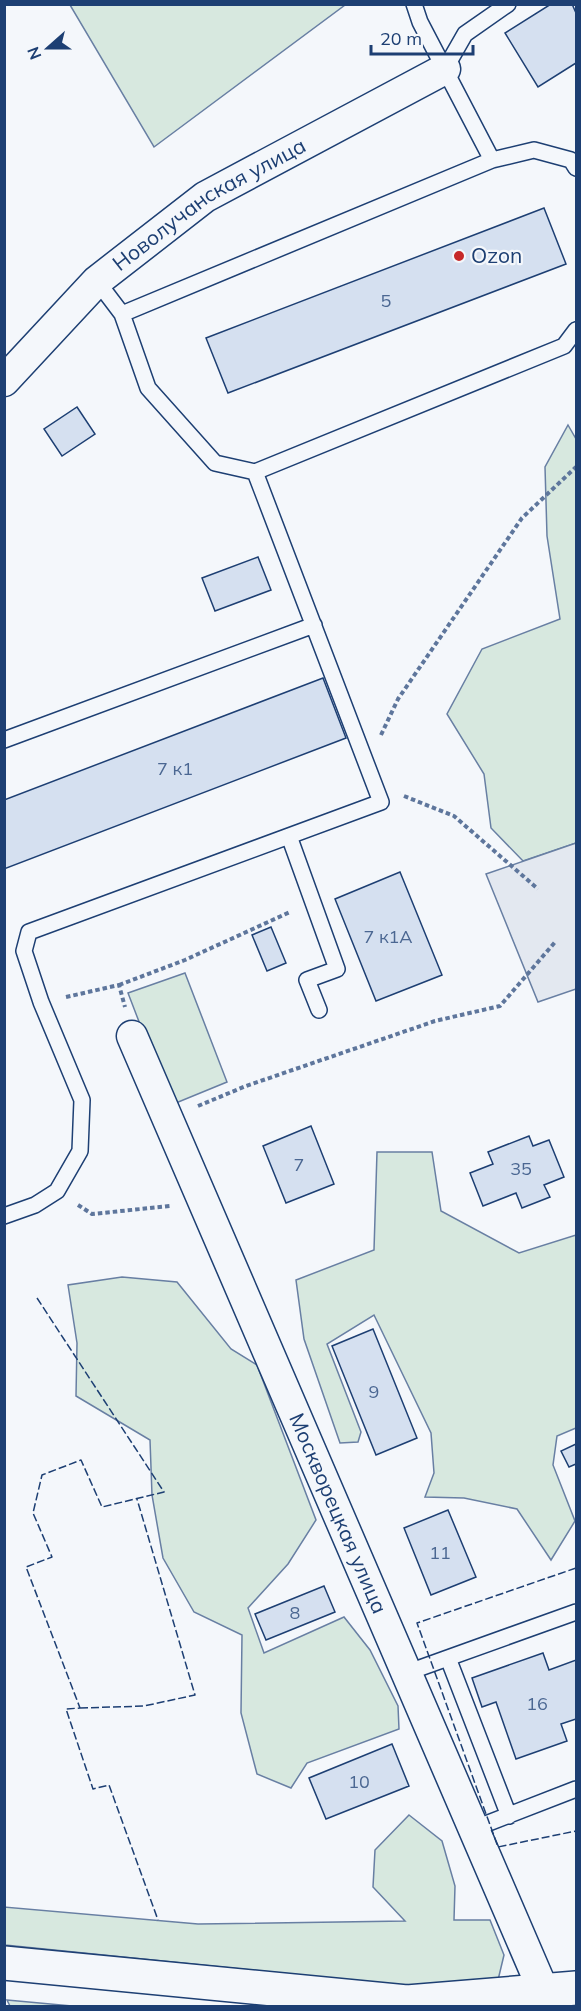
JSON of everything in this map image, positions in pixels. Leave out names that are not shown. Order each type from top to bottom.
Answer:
[{"type":"street","name":"Новолучанская улица","points":[[4,381],[97,280],[205,197],[445,69]]},
{"type":"street","name":"Москворецкая улица","points":[[132,1036],[544,1992]]},
{"type":"street","points":[[4,1963],[407,2004],[576,1988]]},
{"type":"lane","points":[[414,4],[420,22],[492,160]]},
{"type":"lane","points":[[445,69],[465,34],[508,4]]},
{"type":"lane","points":[[122,314],[492,160],[534,150],[571,160],[576,168]]},
{"type":"lane","points":[[97,280],[122,314],[148,388],[215,463],[255,472],[564,346],[576,330]]},
{"type":"lane","points":[[4,1215],[35,1205],[57,1191],[80,1151],[82,1100],[41,1002],[24,951],[29,932],[381,802],[255,472]]},
{"type":"lane","points":[[4,740],[314,625]]},
{"type":"lane","points":[[289,836],[337,969],[308,980],[319,1010]]},
{"type":"lane","points":[[406,1672],[576,1612]]},
{"type":"lane","points":[[448,1658],[509,1816]]},
{"type":"lane","points":[[473,1828],[576,1790]]},
{"type":"path","points":[[367,765],[398,699],[522,518],[576,467]]},
{"type":"path","points":[[375,784],[454,816],[538,889]]},
{"type":"path","points":[[41,1002],[120,985],[185,960],[313,902]]},
{"type":"path","points":[[168,1119],[246,1086],[435,1021],[500,1006],[556,941]]},
{"type":"path","points":[[120,985],[132,1036]]},
{"type":"path","points":[[57,1191],[92,1214],[153,1208]]},
{"type":"shaded area","points":[[70,5],[345,5],[154,147]]},
{"type":"shaded area","points":[[568,425],[576,439],[576,843],[523,861],[491,828],[484,774],[447,714],[482,649],[560,619],[547,536],[545,467]]},
{"type":"shaded area","points":[[576,843],[576,989],[538,1002],[486,874]]},
{"type":"shaded area","points":[[185,973],[227,1082],[171,1105],[128,993]]},
{"type":"shaded area","points":[[377,1152],[432,1152],[441,1211],[519,1253],[576,1235],[576,1428],[557,1436],[553,1465],[575,1521],[551,1560],[517,1509],[464,1498],[425,1497],[434,1473],[431,1433],[374,1315],[327,1344],[361,1432],[358,1442],[340,1443],[304,1339],[296,1280],[374,1250]]},
{"type":"shaded area","points":[[122,1277],[177,1282],[231,1349],[257,1365],[316,1520],[288,1564],[248,1608],[264,1653],[344,1617],[370,1650],[398,1706],[399,1729],[307,1763],[291,1788],[257,1774],[241,1713],[242,1635],[194,1612],[163,1558],[152,1495],[150,1440],[76,1396],[77,1343],[68,1285]]},
{"type":"shaded area","points":[[409,1815],[442,1841],[455,1886],[454,1920],[490,1920],[504,1955],[498,1980],[438,1989],[5,1945],[4,1907],[198,1924],[405,1921],[373,1887],[375,1850]]},
{"type":"shaded area","points":[[7,2000],[72,2006],[10,2006]]},
{"type":"building","points":[[551,4],[572,4],[576,13],[576,63],[538,87],[505,33]]},
{"type":"building","points":[[544,208],[566,264],[228,393],[206,338]]},
{"type":"building","points":[[77,407],[95,434],[62,456],[44,429]]},
{"type":"building","points":[[258,557],[271,590],[215,611],[202,578]]},
{"type":"building","points":[[323,678],[346,738],[4,869],[4,800]]},
{"type":"building","points":[[400,872],[442,975],[376,1001],[335,899]]},
{"type":"building","points":[[271,927],[286,963],[267,971],[252,935]]},
{"type":"building","points":[[311,1126],[334,1184],[286,1203],[263,1146]]},
{"type":"building","points":[[529,1136],[533,1146],[549,1140],[564,1177],[544,1185],[550,1197],[522,1208],[516,1193],[483,1206],[470,1173],[493,1164],[488,1152]]},
{"type":"building","points":[[373,1329],[417,1438],[376,1455],[332,1346]]},
{"type":"building","points":[[576,1444],[576,1464],[569,1467],[561,1451]]},
{"type":"building","points":[[448,1510],[476,1577],[431,1595],[404,1528]]},
{"type":"building","points":[[324,1586],[335,1612],[266,1640],[255,1614]]},
{"type":"building","points":[[543,1653],[549,1670],[576,1660],[576,1719],[561,1724],[567,1741],[516,1759],[496,1702],[482,1707],[472,1678]]},
{"type":"building","points":[[392,1744],[409,1786],[326,1819],[309,1778]]},
{"type":"fence","points":[[37,1298],[164,1492],[102,1507],[81,1460],[42,1475],[33,1513],[52,1557],[26,1567],[80,1708],[66,1709],[93,1789],[109,1785],[158,1920]]},
{"type":"fence","points":[[80,1708],[144,1706],[195,1695],[137,1499]]},
{"type":"fence","points":[[576,1568],[417,1623],[498,1847],[576,1831]]},
{"type":"place","name":"Ozon","points":[[459,256]]}]
